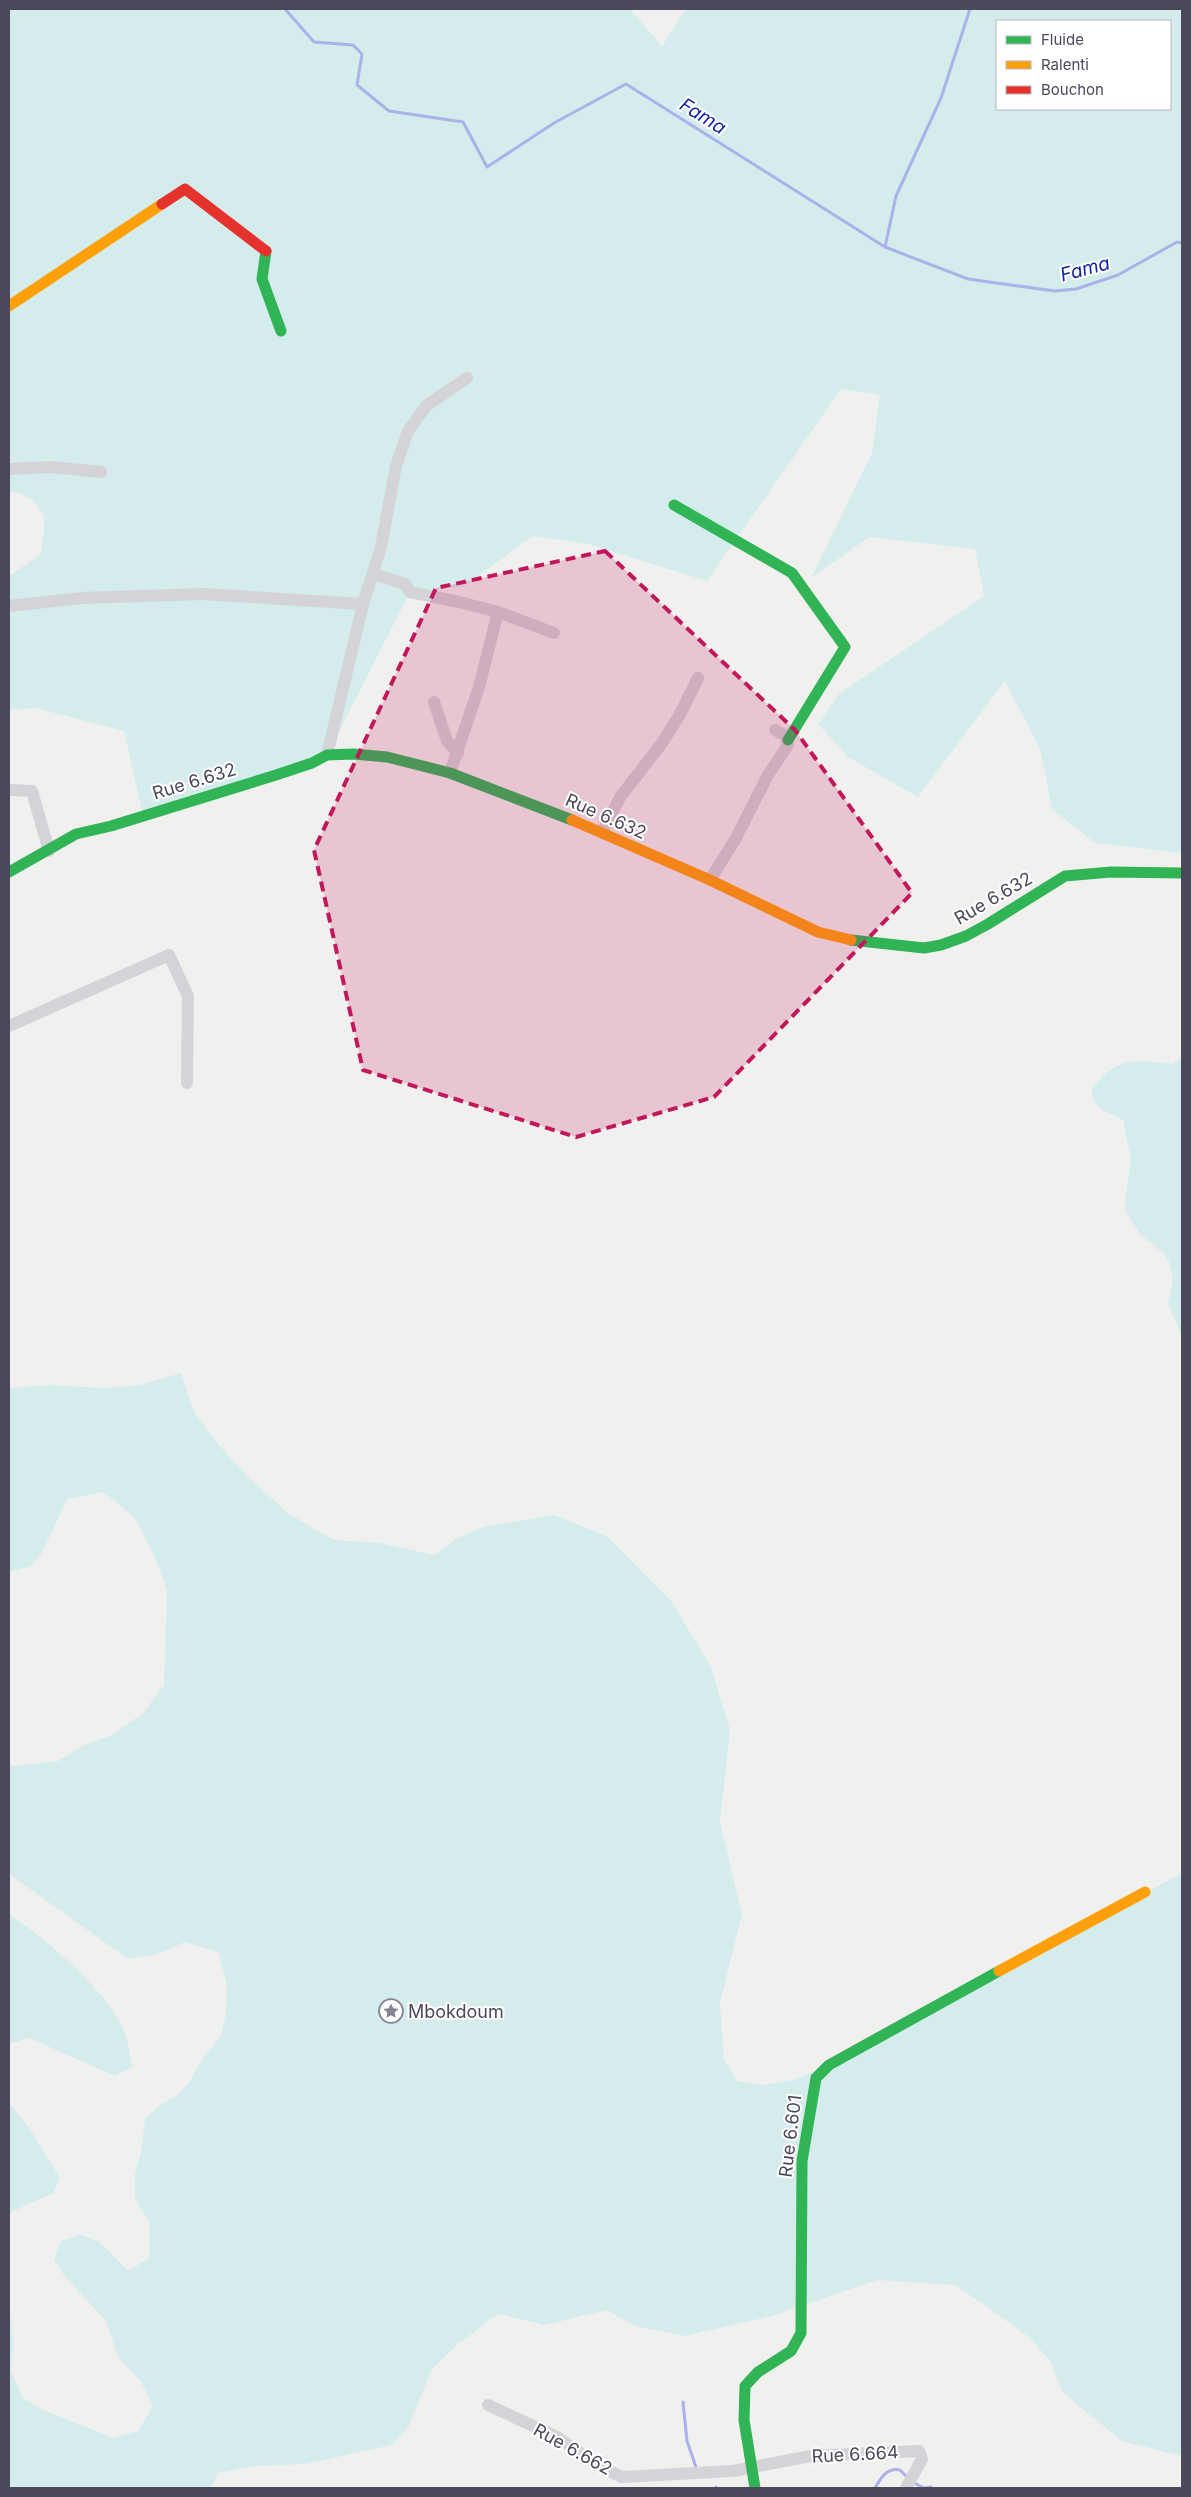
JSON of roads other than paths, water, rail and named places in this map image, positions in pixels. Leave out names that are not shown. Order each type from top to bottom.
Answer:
[{"type":"street","points":[[9,306],[184,189],[267,251],[262,279],[281,331]]},
{"type":"street","points":[[327,756],[364,604],[381,547],[396,466],[408,431],[427,405],[466,378]]},
{"type":"street","points":[[9,469],[51,468],[101,472]]},
{"type":"street","points":[[674,505],[792,573],[845,646],[788,740],[785,751],[768,775],[736,838],[710,880]]},
{"type":"street","points":[[373,574],[405,584],[410,592],[498,612],[554,633]]},
{"type":"street","points":[[9,606],[82,598],[203,594],[364,604]]},
{"type":"street","points":[[450,773],[479,687],[498,612]]},
{"type":"street","points":[[602,832],[620,796],[662,743],[679,716],[698,678]]},
{"type":"street","points":[[434,702],[447,741],[458,753]]},
{"type":"street","points":[[775,730],[788,740]]},
{"type":"street","name":"Rue 6.632","points":[[9,872],[76,834],[111,826],[303,766],[327,756],[372,755],[450,773],[602,832],[710,880],[792,921],[831,937],[858,942],[924,948],[966,936],[1065,876],[1111,872],[1182,873]]},
{"type":"street","points":[[9,790],[32,791],[49,851]]},
{"type":"street","points":[[9,1026],[169,955],[188,996],[187,1083]]},
{"type":"street","name":"Rue 6.601","points":[[755,2488],[750,2467],[742,2396],[748,2381],[793,2350],[799,2343],[802,2333],[802,2161],[816,2078],[830,2065],[906,2021],[1145,1892]]},
{"type":"street","name":"Rue 6.662","points":[[488,2406],[557,2437],[601,2467],[622,2477],[733,2471],[750,2467]]},
{"type":"street","name":"Rue 6.664","points":[[750,2467],[810,2456],[919,2451],[922,2459],[906,2488]]},
{"type":"waterway","name":"Fama","points":[[285,9],[314,42],[353,45],[362,54],[357,85],[389,111],[463,122],[487,167],[554,123],[626,84],[885,247],[968,279],[1055,291],[1076,289],[1118,275],[1177,242],[1182,243]]},
{"type":"waterway","points":[[885,247],[896,196],[941,98],[970,9]]},
{"type":"waterway","points":[[683,2402],[687,2441],[697,2470]]},
{"type":"waterway","points":[[875,2488],[885,2474],[891,2470],[900,2470],[907,2477]]},
{"type":"waterway","points":[[914,2483],[924,2488],[931,2487]]},
{"type":"place","name":"Mbokdoum","points":[[391,2011]]}]
